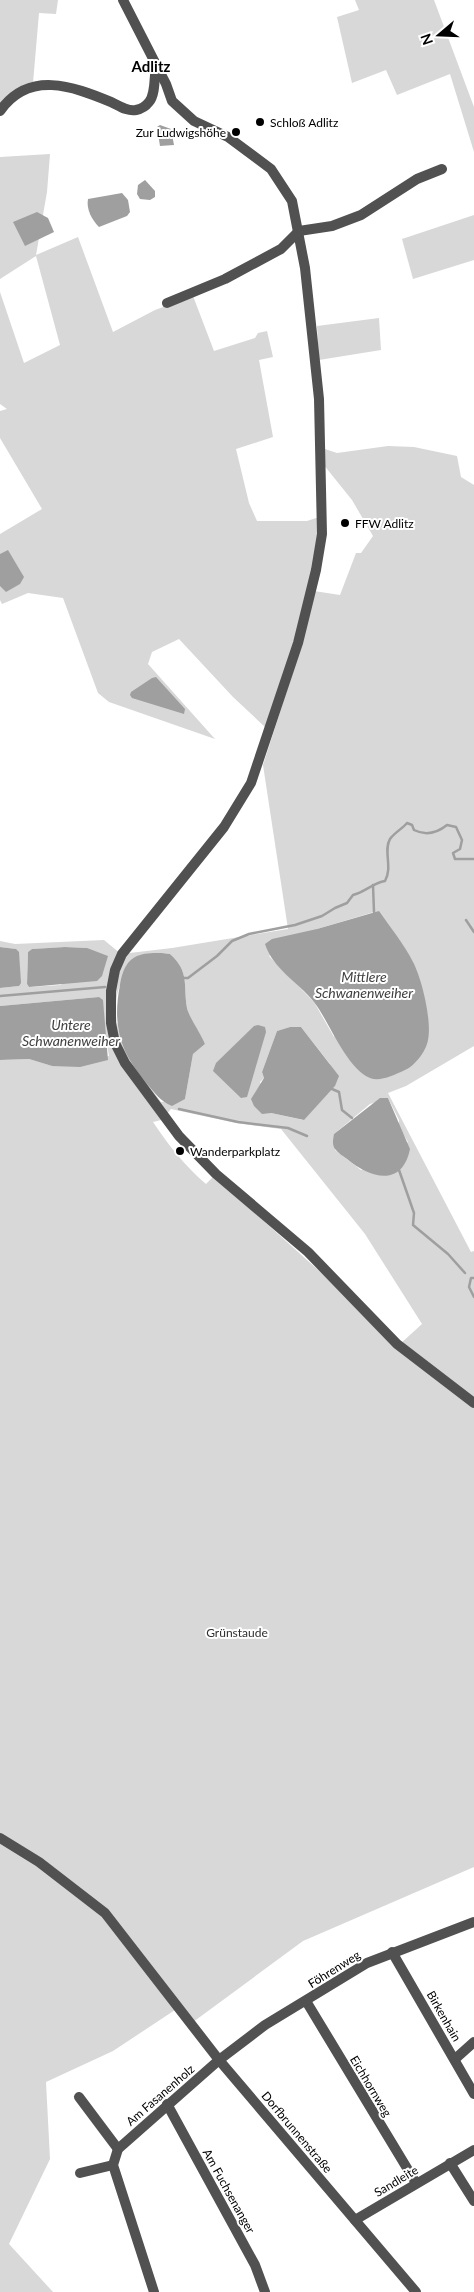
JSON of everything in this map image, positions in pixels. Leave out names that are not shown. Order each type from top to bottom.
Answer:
[{"type":"street","points":[[123,0],[166,84],[172,101],[194,121],[228,137],[271,169],[292,201],[305,268],[319,399],[322,534],[316,570],[298,643],[251,783],[224,827],[122,954],[115,970],[112,991],[113,1036],[125,1063],[193,1152],[308,1252],[397,1344],[474,1403]]},
{"type":"street","points":[[0,111],[12,97],[23,90],[39,85],[81,90],[127,110],[136,110],[144,107],[151,98],[156,65]]},
{"type":"street","points":[[167,303],[225,279],[281,249],[299,231],[319,229],[361,215],[417,179],[442,169]]},
{"type":"street","name":"Dorfbrunnenstraße","points":[[0,1838],[39,1862],[104,1913],[161,1987],[199,2031],[219,2060],[416,2292]]},
{"type":"street","name":"Föhrenweg","points":[[219,2060],[265,2026],[367,1962],[474,1922]]},
{"type":"street","name":"Birkenhain","points":[[392,1952],[474,2094]]},
{"type":"street","name":"Eichhornweg","points":[[306,2001],[416,2183]]},
{"type":"street","points":[[455,2059],[474,2042]]},
{"type":"street","name":"Am Fasanenholz","points":[[118,2149],[219,2060]]},
{"type":"street","points":[[79,2097],[118,2149],[113,2165],[154,2292]]},
{"type":"street","name":"Am Fuchsenanger","points":[[167,2104],[255,2265],[265,2292]]},
{"type":"street","name":"Sandleite","points":[[355,2220],[474,2150]]},
{"type":"street","points":[[450,2163],[474,2201]]},
{"type":"street","points":[[80,2173],[113,2165]]},
{"type":"green space","points":[[0,0],[58,0],[56,14],[39,13],[33,83],[0,113]]},
{"type":"green space","points":[[355,0],[434,0],[474,107],[474,152],[450,74],[397,95],[386,70],[352,83],[337,17],[359,10]]},
{"type":"green space","points":[[50,154],[47,192],[36,255],[78,237],[113,332],[155,310],[193,296],[214,351],[255,338],[258,333],[267,331],[273,357],[259,360],[273,437],[236,449],[249,503],[257,521],[307,521],[319,517],[320,537],[295,642],[266,728],[233,697],[179,639],[152,652],[148,664],[215,739],[109,702],[98,693],[63,598],[28,593],[2,604],[0,600],[0,534],[42,509],[0,438],[0,411],[7,409],[0,404],[0,292],[24,363],[60,345],[36,256],[0,279],[0,157]]},
{"type":"green space","points":[[474,215],[474,260],[413,279],[402,239]]},
{"type":"green space","points":[[379,318],[381,350],[319,360],[317,326]]},
{"type":"green space","name":"Grünstaude","points":[[388,446],[414,447],[457,456],[461,477],[474,485],[474,1046],[406,1086],[388,1093],[471,1252],[474,1251],[474,1867],[303,1941],[189,2025],[175,2010],[113,2051],[46,2082],[50,2159],[9,2244],[53,2292],[0,2292],[0,1060],[29,1059],[52,1066],[109,1056],[99,997],[0,1006],[0,988],[19,986],[16,949],[0,947],[0,941],[15,944],[104,940],[121,954],[172,948],[288,929],[263,765],[302,644],[314,591],[340,595],[356,553],[361,553],[373,536],[352,500],[323,464],[322,448],[337,453]],"holes":[[[374,912],[334,1037],[314,1002],[269,956],[317,929]],[[65,947],[87,948],[61,985],[29,987],[27,984],[28,952],[32,949]],[[170,954],[181,967],[188,1012],[205,1044],[193,1054],[185,1099],[161,1102],[126,1049],[116,1019],[119,988],[139,955]],[[290,1027],[301,1027],[330,1064],[335,1086],[303,1120],[271,1113],[260,1082],[264,1078],[262,1072],[277,1031]],[[388,1098],[399,1120],[399,1127],[408,1142],[361,1170],[335,1150],[334,1134],[370,1104]],[[171,1109],[236,1123],[281,1129],[365,1234],[422,1324],[400,1344],[214,1176],[206,1184],[198,1177],[178,1155],[153,1122],[165,1121],[163,1118]]]},
{"type":"water","points":[[160,125],[171,129],[174,145],[160,146],[157,127]]},
{"type":"water","points":[[145,180],[155,191],[155,197],[150,200],[140,199],[137,194],[138,185]]},
{"type":"water","points":[[122,193],[128,200],[130,212],[127,216],[99,227],[90,214],[88,199]]},
{"type":"water","points":[[37,212],[48,218],[54,232],[25,246],[13,222]]},
{"type":"water","points":[[8,550],[24,577],[20,584],[6,592],[0,586],[0,554]]},
{"type":"water","points":[[156,677],[185,709],[184,714],[132,698],[131,692]]},
{"type":"water","name":"Mittlere Schwanenweiher","points":[[379,911],[416,969],[423,989],[429,1032],[425,1049],[415,1063],[407,1069],[387,1078],[374,1079],[361,1073],[353,1065],[320,1010],[308,995],[274,961],[265,944],[272,939],[317,929]]},
{"type":"water","name":"Untere Schwanenweiher","points":[[0,947],[16,949],[19,952],[21,983],[19,986],[0,988]]},
{"type":"water","name":"Untere Schwanenweiher","points":[[87,948],[108,956],[102,976],[97,981],[29,987],[27,984],[28,952],[32,949]]},
{"type":"water","points":[[170,954],[181,967],[187,1008],[205,1044],[193,1054],[185,1099],[172,1106],[155,1094],[130,1061],[120,1038],[117,1013],[121,980],[128,963],[140,955]]},
{"type":"water","name":"Untere Schwanenweiher","points":[[99,997],[103,1000],[108,1060],[80,1067],[52,1066],[29,1059],[0,1060],[0,1006]]},
{"type":"water","points":[[254,1026],[265,1027],[266,1032],[247,1097],[241,1098],[213,1071],[216,1063]]},
{"type":"water","name":"Mittlere Schwanenweiher","points":[[290,1027],[301,1027],[339,1076],[335,1086],[304,1120],[271,1113],[262,1114],[254,1106],[251,1099],[264,1078],[262,1072],[277,1031]]},
{"type":"water","points":[[380,1098],[388,1098],[410,1149],[406,1161],[400,1170],[384,1176],[365,1171],[356,1166],[336,1150],[333,1142],[334,1134]]},
{"type":"waterway","points":[[184,978],[188,978],[217,956],[232,941],[249,934],[295,925],[322,916],[347,903],[353,895],[385,881],[388,870],[388,844],[390,839],[407,823],[412,825],[414,830],[423,833],[435,832],[447,825],[456,827],[462,840],[460,849],[453,853],[455,859],[474,859]]},
{"type":"waterway","points":[[373,885],[374,912]]},
{"type":"waterway","points":[[466,920],[474,932]]},
{"type":"waterway","points":[[0,996],[105,987]]},
{"type":"waterway","points":[[332,1089],[339,1092],[342,1110],[352,1118]]},
{"type":"waterway","points":[[179,1109],[238,1122],[288,1128],[307,1136]]},
{"type":"waterway","points":[[399,1170],[414,1213],[413,1225],[448,1254],[465,1273]]},
{"type":"waterway","points":[[474,1278],[471,1278],[469,1287],[474,1297]]},
{"type":"place","name":"Schloß Adlitz","points":[[260,122]]},
{"type":"place","name":"Zur Ludwigshöhe","points":[[236,132]]},
{"type":"place","name":"FFW Adlitz","points":[[345,523]]},
{"type":"place","name":"Wanderparkplatz","points":[[180,1151]]},
{"type":"district","name":"Adlitz","points":[[151,66]]}]
